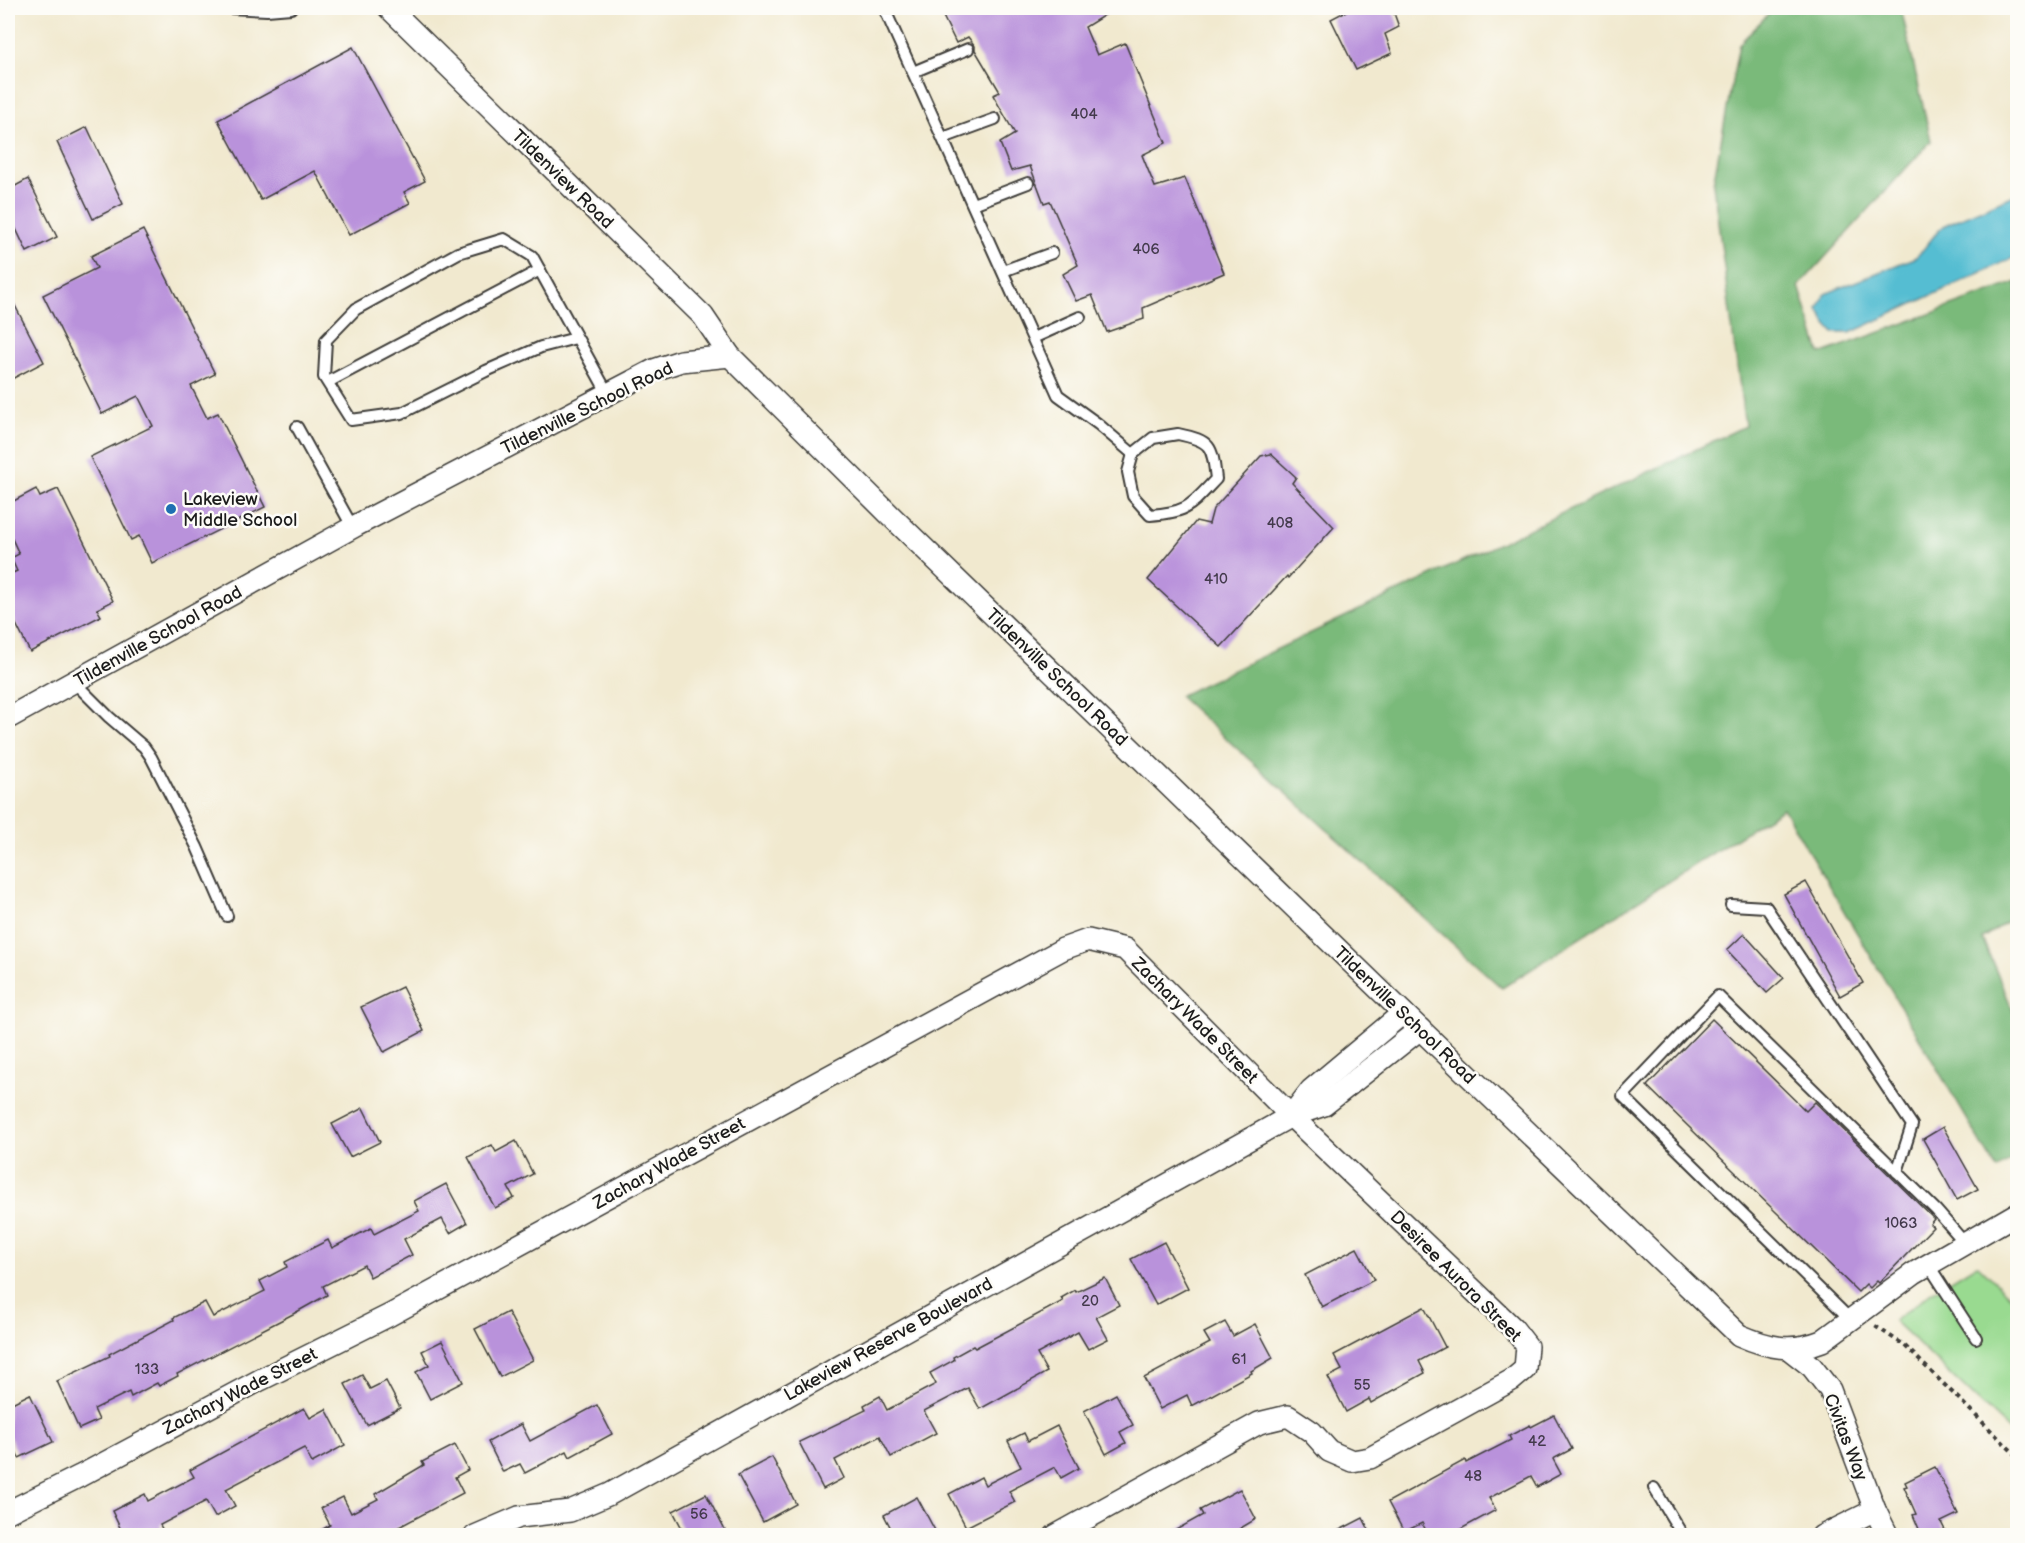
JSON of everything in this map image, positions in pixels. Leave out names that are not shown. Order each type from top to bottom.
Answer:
[{"type":"street","name":"Tildenview Road","points":[[389,8],[703,316],[730,356]]},
{"type":"street","name":"Tildenville School Road","points":[[8,718],[353,528],[654,370],[681,361],[730,356],[894,519],[1403,1013],[1739,1335],[1761,1345],[1790,1349],[1808,1347],[1822,1341],[1858,1320],[1928,1264],[2018,1213]]},
{"type":"street","name":"Zachary Wade Street","points":[[8,1512],[260,1380],[390,1315],[1063,950],[1088,940],[1125,949],[1291,1116]]},
{"type":"street","name":"Lakeview Reserve Boulevard","points":[[1291,1116],[1311,1090],[1403,1013]]},
{"type":"street","name":"Lakeview Reserve Boulevard","points":[[475,1536],[519,1517],[570,1511],[610,1494],[1291,1116],[1324,1105],[1420,1029]]},
{"type":"street","name":"Desiree Aurora Street","points":[[1055,1536],[1259,1423],[1288,1416],[1312,1432],[1329,1451],[1352,1461],[1370,1458],[1512,1380],[1525,1369],[1527,1346],[1513,1328],[1291,1116]]},
{"type":"street","name":"Civitas Way","points":[[1790,1349],[1812,1367],[1830,1390],[1875,1510],[1888,1536]]},
{"type":"street","points":[[1822,1536],[1875,1510]]},
{"type":"lane","points":[[230,8],[267,10],[291,8]]},
{"type":"lane","points":[[884,8],[1058,395],[1098,424],[1133,454]]},
{"type":"lane","points":[[914,72],[968,49]]},
{"type":"lane","points":[[943,138],[995,119]]},
{"type":"lane","points":[[973,204],[1028,183]]},
{"type":"lane","points":[[576,338],[541,347],[486,371],[402,413],[351,420],[324,377],[326,340],[356,309],[458,253],[504,239],[532,256],[608,394]]},
{"type":"lane","points":[[1003,271],[1052,253]]},
{"type":"lane","points":[[328,382],[540,270]]},
{"type":"lane","points":[[1033,338],[1080,317]]},
{"type":"lane","points":[[297,427],[353,528]]},
{"type":"lane","points":[[1178,434],[1199,438],[1213,451],[1216,478],[1188,508],[1172,513],[1150,515],[1134,496],[1128,472],[1133,454],[1152,438],[1178,434]]},
{"type":"lane","points":[[74,682],[109,717],[144,747],[151,757],[197,847],[227,916]]},
{"type":"lane","points":[[1731,905],[1766,907],[1912,1125],[1897,1172]]},
{"type":"lane","points":[[1858,1320],[1623,1096],[1718,996],[1966,1241]]},
{"type":"lane","points":[[1928,1264],[1976,1338]]},
{"type":"lane","points":[[1654,1488],[1683,1536]]},
{"type":"path","points":[[1858,1320],[1884,1330],[1904,1345],[2018,1457]]},
{"type":"green space","points":[[1774,8],[1901,8],[1931,141],[1799,286],[1820,354],[2017,282],[2017,916],[1982,938],[2017,1020],[2017,1155],[1997,1170],[1783,808],[1502,988],[1179,696],[1745,426],[1713,184],[1739,44]]},
{"type":"green space","points":[[1977,1264],[2017,1303],[2017,1430],[2012,1433],[1894,1321],[1930,1293]]},
{"type":"water","points":[[2017,194],[2017,256],[1850,333],[1834,333],[1826,324],[1818,309],[1825,294],[1916,257],[1947,224]]},
{"type":"building","points":[[939,8],[1116,8],[1085,27],[1097,55],[1125,43],[1166,143],[1142,155],[1155,187],[1185,178],[1224,273],[1143,308],[1144,319],[1107,332],[1092,295],[1076,301],[1063,274],[1078,265],[1050,201],[1044,203],[1030,166],[1011,171],[1000,143],[1015,134],[993,95],[1000,92],[968,37],[956,43]]},
{"type":"building","points":[[1352,8],[1392,8],[1399,27],[1385,34],[1392,53],[1356,70],[1331,19]]},
{"type":"building","points":[[353,47],[425,181],[404,192],[410,203],[349,235],[315,171],[261,200],[218,120]]},
{"type":"building","points":[[87,127],[123,204],[93,219],[57,142]]},
{"type":"building","points":[[28,179],[57,237],[27,252],[8,212],[8,190]]},
{"type":"building","points":[[143,230],[215,374],[191,386],[207,418],[218,413],[265,507],[152,563],[139,536],[131,540],[90,457],[153,426],[138,396],[102,414],[43,295],[97,268],[91,256]]},
{"type":"building","points":[[8,292],[44,362],[8,381]]},
{"type":"building","points":[[1271,454],[1296,477],[1292,483],[1334,527],[1221,647],[1148,580],[1196,521],[1209,524],[1213,509],[1261,456]]},
{"type":"building","points":[[36,489],[40,497],[58,489],[113,601],[97,609],[101,616],[30,652],[8,608],[8,575],[17,571],[11,558],[19,554],[8,530],[8,504]]},
{"type":"building","points":[[1806,882],[1863,983],[1840,996],[1784,894]]},
{"type":"building","points":[[1744,934],[1784,978],[1767,993],[1727,950]]},
{"type":"building","points":[[402,987],[424,1031],[384,1052],[361,1007]]},
{"type":"building","points":[[1712,1019],[1806,1111],[1815,1102],[1934,1219],[1930,1224],[1933,1227],[1879,1283],[1877,1281],[1870,1288],[1866,1284],[1858,1292],[1647,1086]]},
{"type":"building","points":[[363,1108],[380,1142],[350,1157],[332,1124]]},
{"type":"building","points":[[1943,1127],[1978,1189],[1957,1200],[1923,1139]]},
{"type":"building","points":[[516,1141],[533,1174],[508,1187],[514,1198],[495,1208],[468,1157],[492,1145],[496,1152]]},
{"type":"building","points":[[446,1184],[467,1223],[450,1233],[442,1219],[404,1239],[412,1255],[370,1277],[364,1265],[323,1286],[327,1295],[177,1374],[178,1376],[159,1386],[157,1383],[131,1397],[129,1392],[94,1409],[99,1420],[79,1429],[57,1381],[110,1356],[109,1354],[205,1302],[213,1317],[265,1291],[260,1281],[287,1267],[285,1262],[328,1240],[332,1248],[371,1228],[374,1234],[419,1211],[414,1201]]},
{"type":"building","points":[[1164,1242],[1188,1288],[1156,1305],[1131,1259]]},
{"type":"building","points":[[1357,1248],[1374,1280],[1322,1307],[1305,1275]]},
{"type":"building","points":[[1105,1278],[1119,1305],[1096,1317],[1108,1339],[1088,1349],[1078,1332],[1037,1354],[1047,1372],[980,1409],[968,1388],[924,1411],[936,1433],[891,1457],[880,1436],[835,1460],[844,1478],[823,1489],[799,1442],[866,1410],[864,1405],[880,1396],[887,1410],[936,1384],[930,1373],[954,1360],[953,1357],[973,1346],[975,1348],[1063,1301],[1061,1298],[1075,1290],[1076,1292]]},
{"type":"building","points":[[1424,1307],[1445,1347],[1419,1361],[1425,1373],[1371,1403],[1369,1399],[1346,1412],[1328,1377],[1342,1370],[1334,1355]]},
{"type":"building","points":[[508,1312],[533,1360],[500,1377],[475,1329]]},
{"type":"building","points":[[1225,1322],[1233,1336],[1255,1324],[1273,1358],[1251,1371],[1252,1373],[1192,1406],[1187,1395],[1160,1409],[1144,1378],[1210,1343],[1204,1333]]},
{"type":"building","points":[[442,1341],[463,1382],[430,1399],[416,1372],[429,1365],[422,1351]]},
{"type":"building","points":[[362,1375],[370,1389],[386,1381],[400,1408],[367,1425],[345,1384]]},
{"type":"building","points":[[30,1394],[53,1442],[19,1458],[8,1434],[8,1405]]},
{"type":"building","points":[[1116,1394],[1133,1425],[1120,1432],[1126,1443],[1106,1454],[1084,1411]]},
{"type":"building","points":[[597,1405],[612,1434],[570,1457],[567,1451],[525,1473],[520,1464],[503,1472],[488,1442],[521,1424],[530,1441]]},
{"type":"building","points":[[304,1408],[310,1418],[326,1409],[345,1445],[312,1463],[304,1448],[226,1489],[235,1506],[215,1517],[206,1501],[160,1525],[166,1536],[124,1536],[112,1511],[145,1494],[148,1501],[194,1477],[190,1470]]},
{"type":"building","points":[[1554,1415],[1572,1449],[1553,1459],[1561,1474],[1537,1487],[1531,1476],[1489,1498],[1496,1510],[1448,1536],[1429,1536],[1422,1523],[1404,1532],[1388,1502],[1465,1460],[1466,1463],[1511,1440],[1509,1436]]},
{"type":"building","points":[[1057,1426],[1079,1468],[1061,1478],[1055,1467],[1009,1491],[1015,1502],[966,1527],[949,1494],[981,1477],[985,1485],[1021,1467],[1008,1441],[1024,1433],[1028,1441]]},
{"type":"building","points":[[455,1445],[468,1470],[455,1477],[463,1493],[382,1536],[311,1536],[330,1525],[321,1508],[343,1497],[351,1513],[378,1499],[375,1494],[424,1465],[422,1462]]},
{"type":"building","points":[[772,1457],[796,1504],[763,1522],[738,1475]]},
{"type":"building","points":[[1935,1467],[1958,1514],[1941,1522],[1948,1536],[1922,1536],[1913,1515],[1916,1514],[1904,1487],[1907,1486],[1905,1482]]},
{"type":"building","points":[[1240,1489],[1256,1519],[1239,1529],[1242,1536],[1165,1536],[1203,1515],[1200,1510]]},
{"type":"building","points":[[706,1494],[728,1536],[686,1536],[673,1511]]},
{"type":"building","points":[[917,1497],[938,1536],[895,1536],[884,1515]]},
{"type":"building","points":[[1363,1518],[1372,1536],[1328,1536]]},
{"type":"place","name":"Lakeview Middle School","points":[[171,509]]}]
